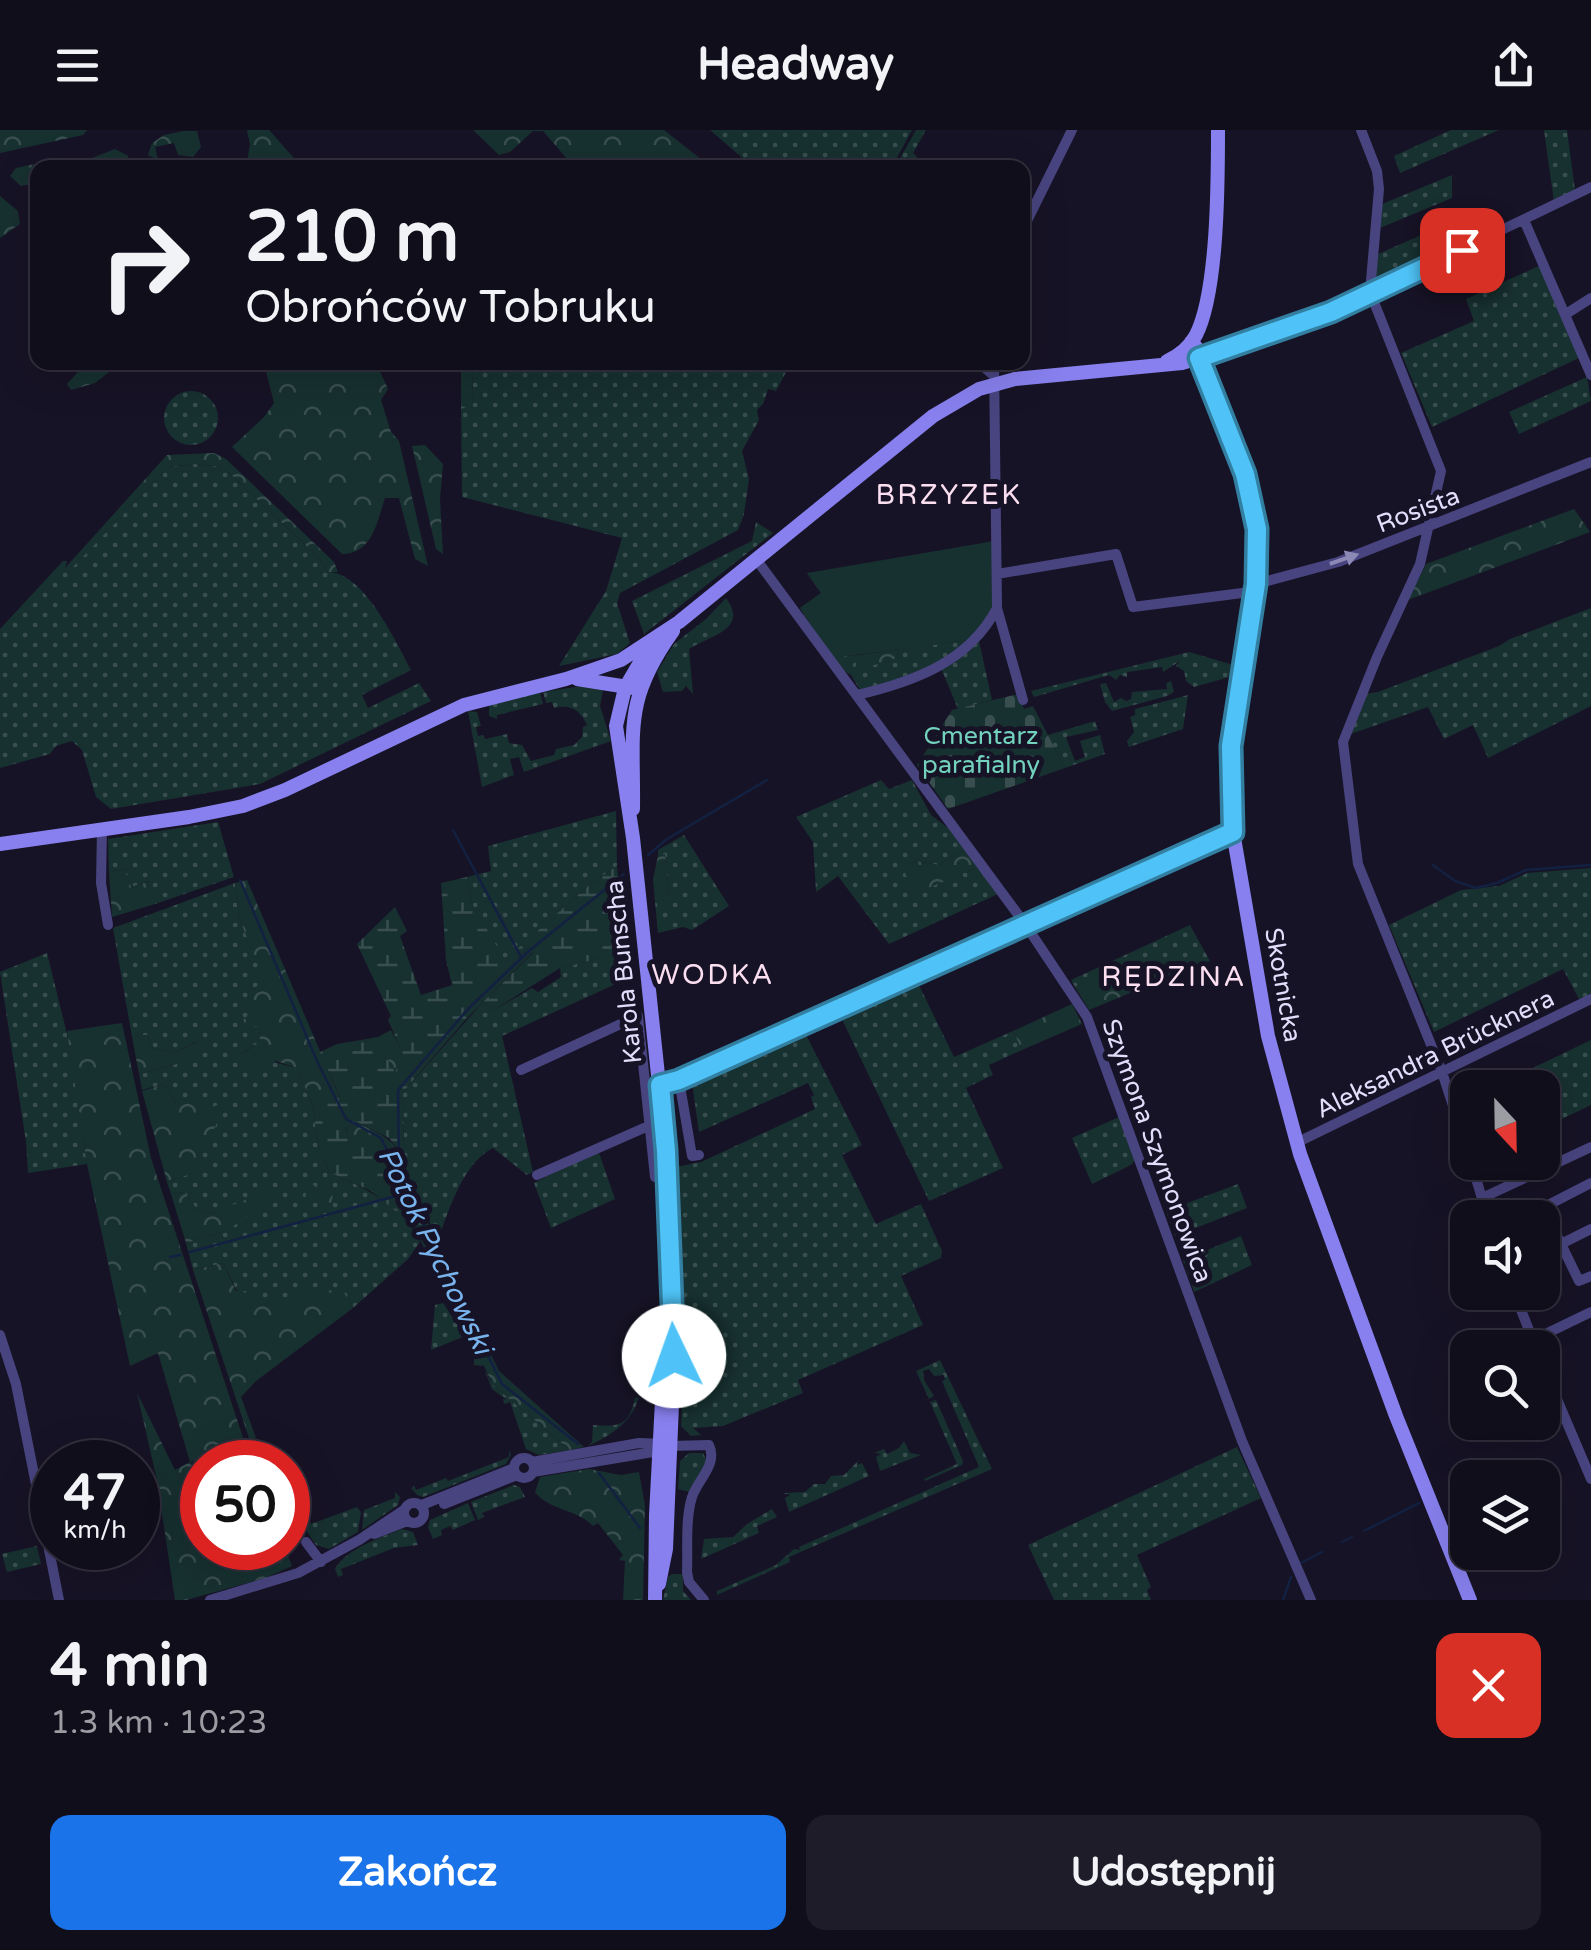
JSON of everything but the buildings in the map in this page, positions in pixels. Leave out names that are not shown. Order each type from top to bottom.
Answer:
[{"type":"street","points":[[1030,215],[1072,130]]},
{"type":"street","points":[[1193,352],[1212,254],[1218,130]]},
{"type":"street","points":[[1361,130],[1377,171],[1379,189],[1370,292],[1441,471],[1420,564],[1343,742],[1358,864],[1450,1097]]},
{"type":"street","points":[[0,844],[243,806],[285,790],[464,704],[598,669],[679,622],[932,416],[994,374],[1162,363],[1331,312],[1591,188]]},
{"type":"street","points":[[1524,220],[1591,375]]},
{"type":"street","points":[[1566,314],[1591,298]]},
{"type":"street","name":"Skotnicka","points":[[1193,352],[1242,464],[1257,529],[1256,590],[1231,746],[1233,832],[1268,1036],[1296,1143],[1396,1416],[1470,1600]]},
{"type":"street","points":[[994,374],[997,608],[1023,700]]},
{"type":"street","name":"Rosista","points":[[997,574],[1116,554],[1134,607],[1250,592],[1430,528],[1591,462]]},
{"type":"street","name":"Szymona Szymonowica","points":[[756,558],[1025,924],[1090,1022],[1242,1441],[1311,1600]]},
{"type":"street","points":[[857,695],[902,685],[965,650],[997,608]]},
{"type":"street","points":[[631,685],[679,622]]},
{"type":"street","name":"Karola Bunscha","points":[[655,1597],[666,1550],[663,1446],[674,1356],[657,1124],[660,1085],[632,838],[631,685],[656,638]]},
{"type":"street","points":[[598,669],[619,673],[631,685]]},
{"type":"street","points":[[566,679],[631,685]]},
{"type":"street","points":[[102,829],[101,883],[108,926]]},
{"type":"street","points":[[660,1085],[679,1080],[1233,832]]},
{"type":"street","name":"Aleksandra Brücknera","points":[[1296,1143],[1591,999]]},
{"type":"street","points":[[521,1070],[638,1016],[657,1124],[654,1177]]},
{"type":"street","points":[[679,1080],[692,1156],[699,1155]]},
{"type":"street","points":[[537,1176],[657,1124]]},
{"type":"street","points":[[1476,1180],[1482,1198],[1591,1147]]},
{"type":"street","points":[[1558,1200],[1591,1183]]},
{"type":"street","points":[[1591,1229],[1561,1244],[1579,1282],[1591,1276]]},
{"type":"street","points":[[1559,1330],[1591,1312]]},
{"type":"street","points":[[0,1335],[16,1384],[60,1600]]},
{"type":"street","points":[[1560,1406],[1591,1480]]},
{"type":"street","points":[[515,1472],[526,1478],[533,1467],[640,1442],[663,1446],[705,1444],[712,1450],[690,1512],[687,1578],[704,1600]]},
{"type":"street","points":[[1579,1451],[1591,1444]]},
{"type":"street","points":[[210,1600],[271,1584],[321,1562],[405,1516],[410,1503],[423,1509],[515,1472],[521,1458],[533,1467]]},
{"type":"street","points":[[405,1516],[420,1521],[423,1509]]},
{"type":"street","points":[[310,1547],[321,1562]]},
{"type":"green space","points":[[0,130],[87,130],[83,135],[0,153]]},
{"type":"green space","points":[[247,130],[269,130],[296,160],[247,160]]},
{"type":"green space","points":[[473,130],[664,130],[702,160],[568,160],[543,131],[533,131],[510,152],[499,155]]},
{"type":"green space","points":[[710,130],[912,130],[896,160],[745,160]]},
{"type":"green space","points":[[916,130],[926,130],[913,153],[920,160],[899,160]]},
{"type":"green space","points":[[1451,130],[1499,130],[1400,173],[1394,156]]},
{"type":"green space","points":[[1544,130],[1567,130],[1575,190],[1554,202]]},
{"type":"green space","points":[[197,131],[201,147],[193,157],[178,155],[174,143],[155,147],[158,160],[148,155],[152,143],[164,135]]},
{"type":"green space","points":[[115,149],[128,160],[89,160]]},
{"type":"green space","points":[[30,165],[30,184],[21,186],[10,176],[16,168]]},
{"type":"green space","points":[[1452,175],[1452,198],[1380,228],[1382,204]]},
{"type":"green space","points":[[0,196],[18,211],[20,224],[0,238]]},
{"type":"green space","points":[[1442,226],[1451,245],[1376,277],[1378,254]]},
{"type":"green space","points":[[1541,265],[1579,358],[1432,427],[1401,353],[1474,321],[1466,299]]},
{"type":"green space","points":[[80,370],[112,370],[95,383],[71,390],[67,384]]},
{"type":"green space","points":[[266,370],[379,370],[388,389],[381,400],[391,432],[399,441],[428,566],[415,559],[399,498],[385,498],[367,542],[352,553],[342,554],[232,447],[274,403]]},
{"type":"green space","points":[[461,370],[473,370],[472,405],[461,409]]},
{"type":"green space","points":[[473,370],[787,370],[776,391],[768,389],[757,410],[759,420],[742,451],[749,479],[738,530],[620,593],[617,603],[630,643],[617,654],[559,666],[606,591],[622,538],[462,497],[461,409],[472,404]]},
{"type":"green space","points":[[1587,377],[1591,401],[1519,434],[1509,412]]},
{"type":"green space","points":[[191,391],[210,399],[218,418],[210,437],[191,445],[172,437],[164,418],[172,399]]},
{"type":"green space","points":[[425,445],[443,464],[443,554],[436,549],[412,446]]},
{"type":"green space","points":[[214,453],[226,459],[334,562],[338,572],[328,572],[319,558],[223,467],[195,464],[169,467],[71,569],[65,568],[167,455]]},
{"type":"green space","points":[[169,467],[223,467],[319,558],[328,572],[354,583],[377,611],[411,670],[362,695],[368,708],[419,683],[431,701],[260,784],[111,809],[96,797],[82,750],[72,741],[56,746],[50,754],[0,768],[0,629],[63,561],[67,561],[65,568],[71,568]]},
{"type":"green space","points":[[1574,509],[1590,532],[1408,600],[1426,564]]},
{"type":"green space","points":[[756,522],[773,533],[644,634],[632,601],[752,541]]},
{"type":"green space","points":[[994,541],[993,610],[971,640],[833,658],[800,608],[821,593],[807,573]]},
{"type":"green space","points":[[824,572],[833,657],[859,655],[855,670],[897,658],[899,649],[971,640],[920,674],[860,690],[851,675],[829,655],[800,608],[821,593],[807,573]]},
{"type":"green space","points":[[726,598],[732,609],[730,625],[689,649],[693,694],[686,686],[682,691],[663,692],[657,672],[674,644]]},
{"type":"green space","points":[[1591,608],[1591,706],[1488,758],[1473,725],[1444,739],[1428,707],[1348,735],[1365,694]]},
{"type":"green space","points":[[979,641],[992,700],[958,709],[941,668]]},
{"type":"green space","points":[[899,649],[897,658],[854,671],[859,655]]},
{"type":"green space","points":[[1189,652],[1237,666],[1233,676],[1194,687],[1176,666],[1180,661],[1163,672],[1162,667],[1127,672],[1127,677],[1120,675],[1116,680],[1109,675],[1034,697],[1031,691]]},
{"type":"green space","points":[[1171,681],[1174,692],[1167,696],[1112,711],[1100,684],[1106,683],[1114,702],[1131,699],[1132,692],[1167,689],[1166,683]]},
{"type":"green space","points":[[582,686],[603,690],[600,706],[611,741],[524,772],[519,757],[510,759],[514,775],[482,787],[468,711],[477,712],[481,726],[476,727],[478,736],[485,739],[507,734],[509,743],[522,745],[531,761],[574,745],[587,725],[574,709],[554,708],[552,702],[546,703],[543,692]]},
{"type":"green space","points":[[540,692],[543,704],[497,715],[497,719],[489,716],[489,705]]},
{"type":"green space","name":"Cmentarz parafialny","points":[[1018,694],[1024,709],[1033,706],[1065,768],[948,809],[917,765],[952,710]]},
{"type":"green space","points":[[1188,695],[1183,729],[1129,747],[1127,741],[1134,732],[1130,717],[1135,715],[1135,709]]},
{"type":"green space","points":[[1095,721],[1098,730],[1066,737],[1075,761],[1085,757],[1080,741],[1100,735],[1105,754],[1065,768],[1048,735]]},
{"type":"green space","points":[[881,780],[889,789],[912,780],[931,815],[952,831],[966,850],[938,865],[916,861],[904,868],[914,893],[978,867],[998,894],[889,944],[838,876],[816,892],[813,842],[796,817]]},
{"type":"green space","points":[[616,811],[617,866],[588,886],[505,961],[473,906],[467,877],[491,871],[488,846]]},
{"type":"green space","points":[[218,822],[234,877],[155,904],[150,881],[131,887],[124,869],[109,872],[108,839]]},
{"type":"green space","points":[[684,835],[729,906],[692,930],[683,927],[658,933],[655,902],[668,895],[665,855],[658,856],[658,850]]},
{"type":"green space","points":[[966,850],[978,867],[914,894],[903,868],[916,861],[938,865]]},
{"type":"green space","points":[[665,854],[668,896],[655,902],[653,879],[658,856]]},
{"type":"green space","points":[[617,866],[623,934],[613,937],[614,955],[560,968],[494,1010],[483,1002],[533,953],[529,947],[462,1013],[467,1018],[403,1092],[404,1157],[389,1138],[355,1121],[345,1131],[374,1145],[384,1157],[383,1175],[413,1225],[371,1191],[329,1172],[318,1145],[313,1107],[340,1097],[320,1052],[337,1044],[378,1037],[395,1073],[403,1054],[388,1020],[391,1016],[357,944],[395,907],[407,931],[400,936],[421,995],[452,985],[446,960],[441,883],[467,877],[473,906],[505,960],[588,886]]},
{"type":"green space","points":[[1591,868],[1591,995],[1580,1001],[1563,969],[1434,1032],[1389,925],[1461,890],[1499,886],[1527,873]]},
{"type":"green space","points":[[124,869],[131,887],[151,881],[155,904],[112,917],[109,872]]},
{"type":"green space","points":[[247,880],[340,1098],[313,1107],[297,1068],[276,1061],[253,1071],[241,1055],[260,1040],[259,1026],[246,1028],[243,1020],[251,1013],[251,990],[265,981],[239,918],[235,883]]},
{"type":"green space","points":[[235,883],[239,918],[266,981],[260,1040],[242,1054],[297,1068],[313,1107],[318,1145],[329,1172],[369,1191],[393,1208],[420,1242],[408,1259],[353,1308],[342,1291],[259,1305],[237,1291],[223,1263],[193,1270],[186,1243],[228,1230],[272,1189],[212,1214],[196,1208],[184,1192],[171,1194],[167,1182],[201,1170],[195,1151],[202,1111],[176,1103],[164,1084],[142,1090],[139,1074],[176,1064],[197,1041],[174,1053],[153,1048],[147,1035],[132,1037],[113,928]]},
{"type":"green space","points":[[1190,925],[1210,961],[1130,993],[1116,969],[1075,987],[1071,980]]},
{"type":"green space","points":[[623,934],[629,978],[502,1036],[533,1172],[527,1175],[493,1148],[482,1155],[458,1188],[438,1239],[404,1172],[403,1092],[483,1002],[494,1010],[532,988],[538,992],[561,977],[560,968],[613,955],[613,937]]},
{"type":"green space","points":[[529,947],[533,952],[467,1018],[461,1013]]},
{"type":"green space","points":[[47,953],[70,1046],[87,1164],[28,1173],[0,972]]},
{"type":"green space","points":[[1116,968],[1130,993],[1089,1010],[1075,987]]},
{"type":"green space","points":[[915,977],[954,1057],[1013,1031],[1022,1050],[989,1065],[993,1075],[966,1088],[1003,1168],[929,1201],[838,1011]]},
{"type":"green space","points":[[1072,1004],[1082,1024],[1022,1050],[1013,1031]]},
{"type":"green space","points":[[122,1023],[151,1158],[244,1440],[184,1440],[158,1353],[130,1366],[87,1164],[67,1031]]},
{"type":"green space","points":[[802,1027],[862,1145],[842,1155],[876,1224],[921,1204],[942,1251],[941,1258],[901,1276],[923,1325],[798,1380],[803,1393],[723,1426],[693,1428],[701,1435],[691,1436],[681,1426],[684,1351],[676,1167],[701,1162],[815,1109],[808,1083],[699,1132],[691,1076]]},
{"type":"green space","points":[[391,1030],[404,1054],[395,1075],[378,1037]]},
{"type":"green space","points":[[147,1035],[153,1048],[174,1053],[198,1041],[202,1047],[176,1064],[139,1074],[132,1037]]},
{"type":"green space","points":[[1591,1040],[1591,1105],[1560,1120],[1560,1070],[1528,1070]]},
{"type":"green space","points":[[164,1084],[176,1103],[194,1097],[202,1111],[220,1104],[223,1109],[209,1141],[195,1151],[202,1170],[167,1182],[142,1091]]},
{"type":"green space","points":[[1119,1117],[1135,1160],[1092,1184],[1072,1138]]},
{"type":"green space","points":[[354,1121],[388,1139],[399,1153],[404,1172],[499,1371],[584,1447],[570,1450],[493,1385],[484,1366],[474,1365],[474,1352],[413,1225],[383,1175],[345,1132]]},
{"type":"green space","points":[[598,1150],[615,1199],[551,1228],[534,1183]]},
{"type":"green space","points":[[307,1181],[333,1191],[332,1203],[305,1203]]},
{"type":"green space","points":[[1238,1184],[1247,1208],[1175,1236],[1166,1211]]},
{"type":"green space","points":[[272,1188],[272,1198],[228,1230],[186,1243],[171,1194],[184,1192],[196,1208],[212,1214]]},
{"type":"green space","points":[[1241,1236],[1252,1265],[1194,1292],[1183,1260]]},
{"type":"green space","points":[[223,1263],[236,1291],[251,1291],[259,1305],[291,1298],[305,1289],[343,1291],[353,1308],[256,1381],[241,1397],[256,1438],[252,1440],[250,1440],[193,1270]]},
{"type":"green space","points":[[443,1303],[465,1336],[431,1350],[435,1305]]},
{"type":"green space","points":[[940,1360],[992,1469],[789,1557],[790,1562],[717,1595],[717,1591],[776,1565],[794,1549],[800,1550],[799,1547],[979,1467],[942,1381],[944,1375],[934,1376],[929,1369],[923,1371],[934,1396],[929,1399],[916,1371]]},
{"type":"green space","points":[[485,1371],[493,1385],[570,1450],[539,1455],[526,1449],[510,1402],[504,1404],[503,1399],[507,1400],[492,1389]]},
{"type":"green space","points":[[636,1387],[641,1390],[634,1410],[628,1418],[615,1431],[588,1446],[593,1425],[616,1425],[626,1419],[638,1398],[639,1389],[632,1388]]},
{"type":"green space","points":[[137,1393],[175,1470],[180,1467],[180,1570],[283,1570],[266,1578],[175,1600],[160,1500],[160,1440],[148,1440]]},
{"type":"green space","points":[[936,1400],[963,1461],[962,1465],[925,1481],[957,1464],[930,1402]]},
{"type":"green space","points":[[904,1441],[910,1453],[921,1455],[880,1471],[876,1457],[881,1454],[874,1453],[884,1449],[887,1454]]},
{"type":"green space","points":[[1237,1447],[1261,1498],[1137,1555],[1151,1587],[1147,1590],[1151,1600],[1054,1600],[1028,1545]]},
{"type":"green space","points":[[509,1450],[511,1455],[506,1464],[423,1497],[411,1488],[416,1490],[446,1478],[448,1481],[509,1457]]},
{"type":"green space","points":[[689,1453],[703,1453],[707,1461],[689,1492],[678,1489],[680,1461]]},
{"type":"green space","points":[[859,1460],[857,1465],[862,1463],[869,1476],[789,1512],[785,1498],[790,1495],[783,1493],[805,1492],[814,1484],[825,1484],[831,1476],[844,1475]]},
{"type":"green space","points":[[589,1469],[621,1475],[639,1472],[645,1506],[643,1600],[623,1600],[625,1561],[619,1560],[623,1555],[598,1523],[593,1526],[547,1503],[535,1492],[540,1477]]},
{"type":"green space","points":[[514,1485],[520,1487],[525,1497],[482,1513],[484,1517],[478,1520],[471,1502]]},
{"type":"green space","points":[[395,1492],[400,1497],[398,1505],[362,1530],[364,1510],[395,1498]]},
{"type":"green space","points":[[468,1503],[475,1520],[453,1530],[450,1526],[441,1530],[442,1535],[433,1539],[428,1527],[430,1520]]},
{"type":"green space","points":[[357,1507],[361,1512],[358,1532],[329,1549],[316,1545],[310,1536],[310,1521]]},
{"type":"green space","points":[[772,1509],[777,1517],[757,1526],[759,1533],[701,1559],[704,1539],[733,1537]]},
{"type":"green space","points":[[402,1529],[413,1532],[418,1545],[394,1548],[341,1569],[343,1575],[338,1577],[335,1569],[347,1555]]},
{"type":"green space","points":[[30,1548],[30,1567],[7,1572],[2,1554]]},
{"type":"green space","points":[[672,1574],[683,1574],[683,1591],[691,1600],[663,1600]]},
{"type":"waterway","points":[[648,855],[667,839],[767,780]]},
{"type":"waterway","points":[[453,830],[521,957]]},
{"type":"waterway","points":[[1433,865],[1455,881],[1476,888],[1526,870],[1591,865]]},
{"type":"waterway","points":[[399,1170],[398,1090],[469,1008],[530,950],[624,874]]},
{"type":"waterway","name":"Potok Pychowski","points":[[240,880],[346,1119],[381,1138],[502,1384],[578,1444]]},
{"type":"waterway","points":[[190,1252],[407,1193]]},
{"type":"waterway","points":[[170,1257],[180,1255]]},
{"type":"waterway","name":"Potok Pychowski","points":[[599,1473],[640,1528]]},
{"type":"waterway","points":[[1364,1531],[1419,1503]]},
{"type":"waterway","points":[[1342,1542],[1352,1537]]},
{"type":"waterway","points":[[1301,1563],[1322,1552]]},
{"type":"waterway","points":[[1283,1600],[1291,1577]]},
{"type":"district","name":"BRZYZEK","points":[[949,495]]},
{"type":"district","name":"WODKA","points":[[713,975]]},
{"type":"district","name":"RĘDZINA","points":[[1174,977]]},
{"type":"route","points":[[674,1356],[660,1085],[679,1080],[1233,832],[1231,746],[1256,584],[1257,529],[1245,474],[1199,358],[1331,312],[1462,250]]}]
